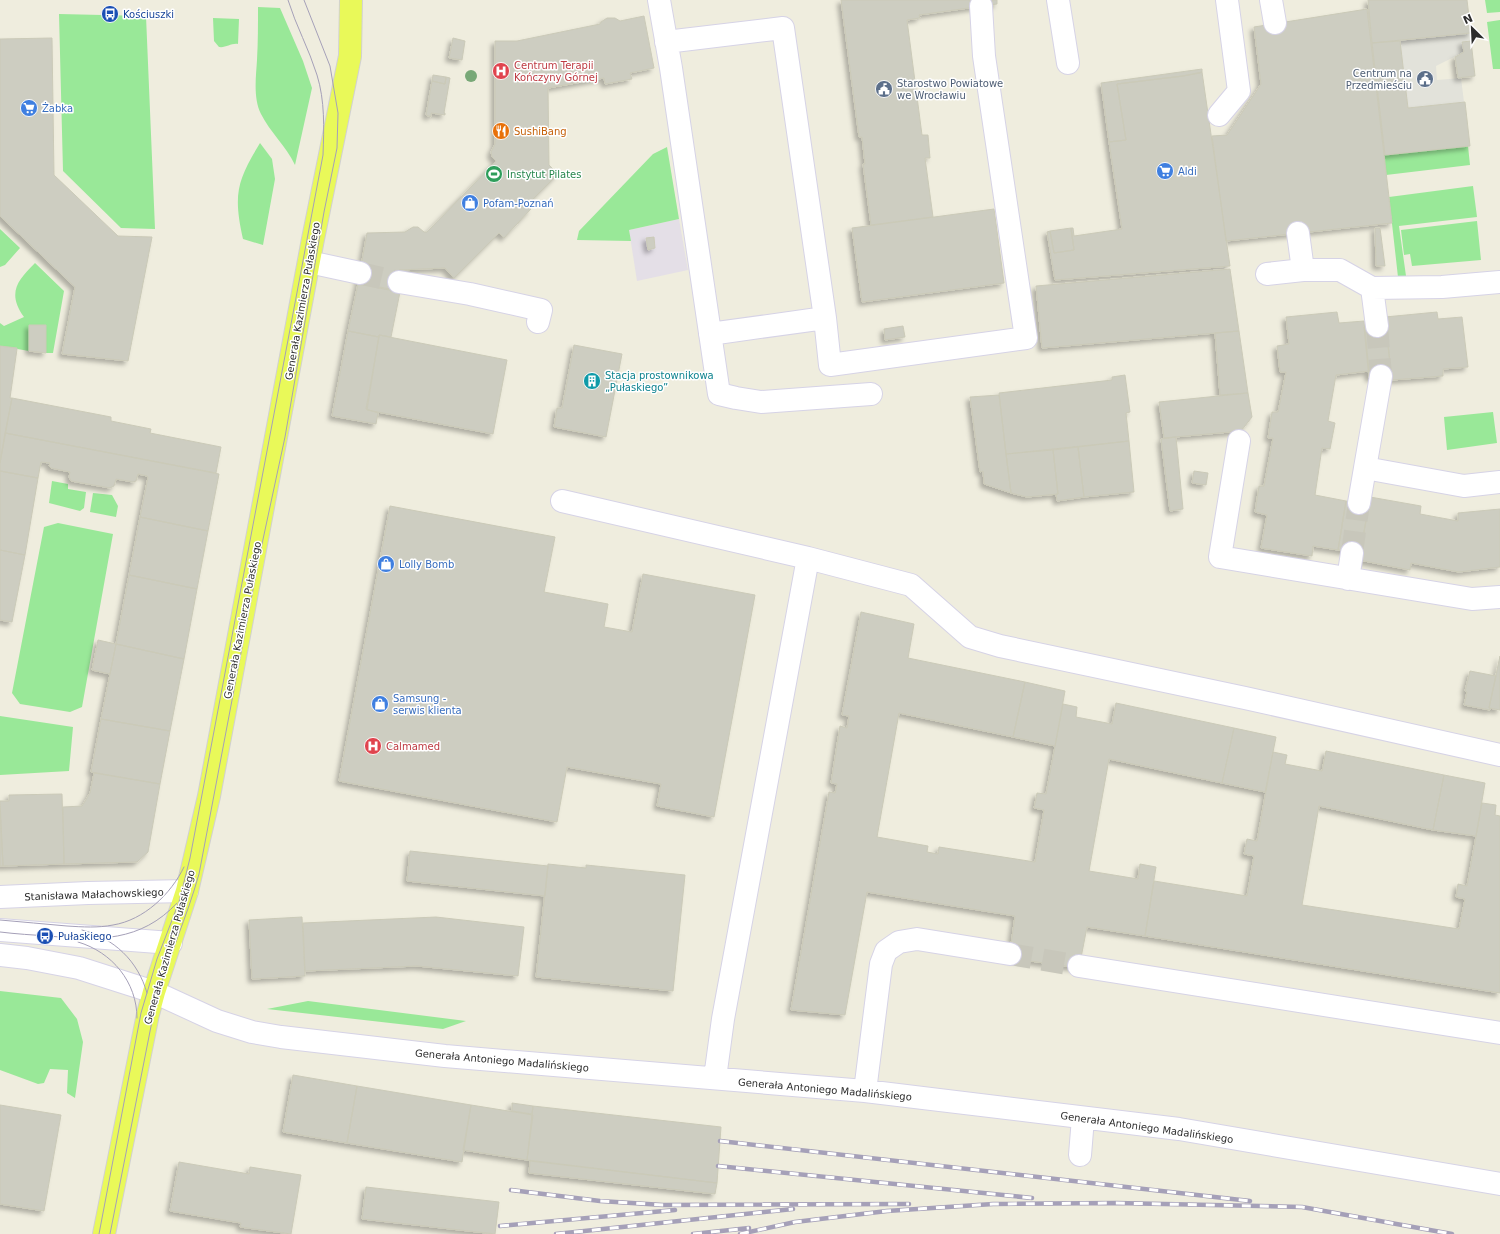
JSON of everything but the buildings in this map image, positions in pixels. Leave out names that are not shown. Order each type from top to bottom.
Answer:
[{"type":"main road","name":"Generała Kazimierza Pułaskiego","points":[[104,1234],[135,1074],[154,992],[187,891],[209,796],[309,262],[350,56],[350,0]]},
{"type":"street","points":[[660,0],[666,42],[672,68],[719,394],[761,402],[871,394]]},
{"type":"street","points":[[1058,0],[1068,63]]},
{"type":"street","points":[[1219,115],[1239,91],[1227,0]]},
{"type":"street","points":[[1271,0],[1275,23]]},
{"type":"street","points":[[666,42],[783,28],[825,318],[830,365],[1026,338],[984,56],[981,6]]},
{"type":"street","points":[[1298,233],[1304,270]]},
{"type":"street","points":[[309,262],[360,273]]},
{"type":"street","points":[[1267,274],[1304,270],[1340,270],[1372,288],[1442,287],[1500,282]]},
{"type":"street","points":[[399,282],[470,294],[541,310],[538,322]]},
{"type":"street","points":[[1372,288],[1377,326]]},
{"type":"street","points":[[710,334],[825,318]]},
{"type":"street","points":[[1360,503],[1381,376]]},
{"type":"street","points":[[1239,441],[1220,557],[1472,599],[1500,597]]},
{"type":"street","points":[[1365,468],[1464,486],[1500,482]]},
{"type":"street","points":[[562,501],[808,558],[911,585],[970,637],[1000,646],[1245,698],[1500,755]]},
{"type":"street","points":[[1348,579],[1352,553]]},
{"type":"street","points":[[715,1078],[724,1018],[808,558]]},
{"type":"street","name":"Stanisława Małachowskiego","points":[[0,897],[187,891]]},
{"type":"street","points":[[0,930],[171,943]]},
{"type":"street","points":[[865,1091],[881,964],[886,952],[899,942],[917,940],[1010,954]]},
{"type":"street","points":[[0,955],[27,958],[79,968],[154,992]]},
{"type":"street","points":[[1079,966],[1500,1033]]},
{"type":"street","name":"Generała Antoniego Madalińskiego","points":[[154,992],[208,1018],[252,1032],[281,1037],[445,1056],[865,1091],[1180,1129],[1500,1184]]},
{"type":"street","points":[[1080,1155],[1083,1118]]},
{"type":"shaded area","points":[[1471,33],[1471,41],[1463,42],[1464,52],[1436,66],[1437,80],[1461,78],[1464,102],[1408,108],[1400,41]]},
{"type":"shaded area","points":[[679,219],[688,270],[637,281],[629,230]]},
{"type":"green space","points":[[1485,0],[1500,0],[1500,12],[1487,13]]},
{"type":"green space","points":[[258,7],[280,8],[303,61],[312,88],[295,165],[265,121],[258,108],[256,87]]},
{"type":"green space","points":[[59,14],[146,16],[155,229],[121,228],[63,171]]},
{"type":"green space","points":[[213,18],[239,19],[238,44],[219,47],[214,41]]},
{"type":"green space","points":[[1500,20],[1500,69],[1493,69],[1487,22]]},
{"type":"green space","points":[[260,143],[272,159],[275,179],[263,245],[243,239],[238,210],[239,188],[242,178]]},
{"type":"green space","points":[[1468,146],[1470,165],[1386,175],[1384,155]]},
{"type":"green space","points":[[667,147],[679,219],[629,230],[631,241],[577,240],[579,231],[653,154]]},
{"type":"green space","points":[[1473,186],[1477,217],[1399,226],[1406,276],[1398,277],[1389,197]]},
{"type":"green space","points":[[1477,221],[1481,260],[1412,266],[1410,254],[1404,255],[1401,230]]},
{"type":"green space","points":[[0,229],[20,248],[5,265],[0,267]]},
{"type":"green space","points":[[35,263],[64,291],[53,353],[46,353],[45,325],[29,325],[29,351],[0,346],[0,323],[4,326],[24,317],[16,301],[16,288],[23,276]]},
{"type":"green space","points":[[1493,412],[1497,443],[1447,450],[1444,417]]},
{"type":"green space","points":[[52,481],[68,484],[68,489],[86,492],[84,508],[80,511],[49,503]]},
{"type":"green space","points":[[93,493],[112,495],[118,506],[116,517],[90,512]]},
{"type":"green space","points":[[58,523],[113,534],[82,707],[70,712],[20,704],[12,693],[44,527]]},
{"type":"green space","points":[[0,716],[73,727],[69,771],[0,775]]},
{"type":"green space","points":[[0,991],[61,998],[77,1019],[83,1042],[75,1098],[67,1093],[68,1070],[50,1069],[44,1083],[38,1084],[0,1070]]},
{"type":"green space","points":[[308,1001],[466,1021],[443,1029],[267,1009]]},
{"type":"tunnel","points":[[360,273],[399,282]]},
{"type":"tunnel","points":[[1377,326],[1381,376]]},
{"type":"tunnel","points":[[1352,553],[1359,503]]},
{"type":"tunnel","points":[[1010,954],[1079,966]]},
{"type":"tram line","points":[[99,1234],[141,1013],[157,959],[179,902],[190,858],[323,155],[324,135],[320,85],[314,65],[288,0]]},
{"type":"tram line","points":[[110,1234],[156,1001],[199,874],[259,558],[285,437],[324,212],[337,148],[338,113],[330,66],[304,0]]},
{"type":"tram line","points":[[0,920],[85,927],[107,926],[124,922],[146,912],[164,896],[172,887],[184,867]]},
{"type":"tram line","points":[[0,932],[67,938],[101,938],[118,936],[133,932],[149,925],[163,916],[177,903]]},
{"type":"tram line","points":[[82,930],[104,939],[123,952],[138,971],[147,993]]},
{"type":"tram line","points":[[78,942],[102,953],[120,970],[133,992],[137,1018]]},
{"type":"railway","points":[[720,1141],[1250,1201]]},
{"type":"railway","points":[[718,1166],[1032,1198]]},
{"type":"railway","points":[[511,1190],[600,1201],[663,1205],[909,1204]]},
{"type":"railway","points":[[740,1234],[795,1222],[887,1211],[993,1204],[1116,1203],[1302,1207],[1452,1234]]},
{"type":"railway","points":[[556,1234],[793,1209]]},
{"type":"railway","points":[[500,1226],[675,1210]]},
{"type":"railway","points":[[693,1234],[749,1228]]},
{"type":"place","name":"Kościuszki","points":[[110,14]]},
{"type":"place","name":"Centrum Terapii Kończyny Górnej","points":[[501,71]]},
{"type":"place","name":"Centrum na Przedmieściu","points":[[1425,79]]},
{"type":"place","name":"Starostwo Powiatowe we Wrocławiu","points":[[884,89]]},
{"type":"place","name":"Żabka","points":[[29,108]]},
{"type":"place","name":"SushiBang","points":[[501,131]]},
{"type":"place","name":"Aldi","points":[[1165,171]]},
{"type":"place","name":"Instytut Pilates","points":[[494,174]]},
{"type":"place","name":"Pofam-Poznań","points":[[470,203]]},
{"type":"place","name":"Stacja prostownikowa „Pułaskiego”","points":[[592,381]]},
{"type":"place","name":"Lolly Bomb","points":[[386,564]]},
{"type":"place","name":"Samsung - serwis klienta","points":[[380,704]]},
{"type":"place","name":"Calmamed","points":[[373,746]]},
{"type":"place","name":"Pułaskiego","points":[[45,936]]}]
